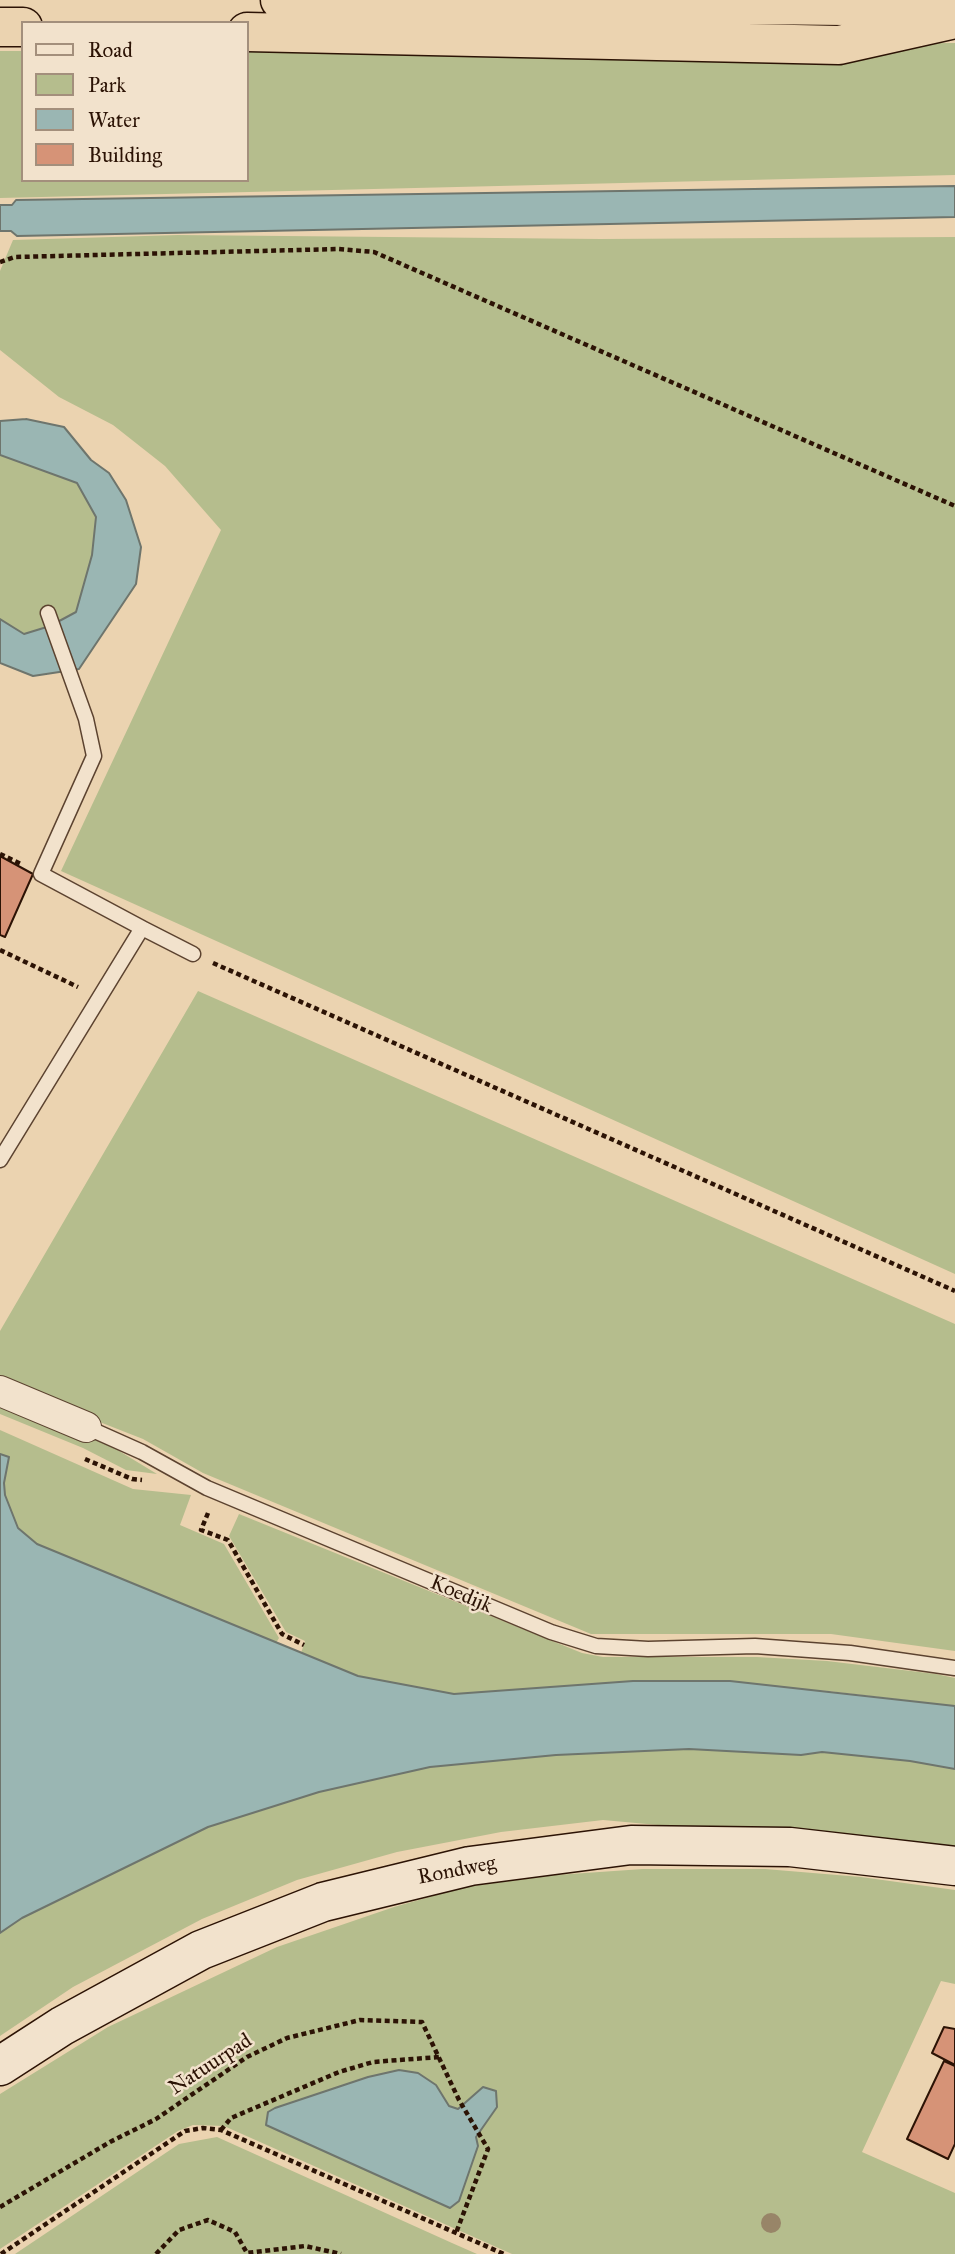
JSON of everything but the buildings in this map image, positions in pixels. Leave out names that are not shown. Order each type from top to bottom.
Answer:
[{"type":"highway","points":[[280,0],[955,8]]},
{"type":"highway","points":[[248,32],[839,45],[955,19]]},
{"type":"highway","points":[[0,27],[21,27]]},
{"type":"main road","name":"Rondweg","points":[[0,2066],[62,2026],[201,1950],[323,1902],[470,1866],[631,1845],[790,1847],[955,1866]]},
{"type":"street","name":"Koedijk","points":[[0,1391],[86,1427]]},
{"type":"lane","points":[[48,612],[91,736],[94,756],[41,874],[193,954]]},
{"type":"lane","points":[[0,1160],[102,998],[142,928]]},
{"type":"lane","name":"Koedijk","points":[[86,1427],[216,1492],[551,1632],[596,1646],[755,1646],[850,1653],[955,1668]]},
{"type":"path","points":[[0,262],[15,257],[339,249],[374,252],[955,506]]},
{"type":"path","points":[[0,950],[102,998]]},
{"type":"path","points":[[193,954],[955,1292]]},
{"type":"path","points":[[216,1492],[201,1530],[228,1540],[282,1634],[304,1644]]},
{"type":"path","name":"Natuurpad","points":[[0,2207],[110,2141],[156,2119],[247,2057],[287,2038],[360,2020],[422,2022],[459,2099],[488,2149],[456,2233]]},
{"type":"path","points":[[221,2130],[231,2118],[339,2073],[373,2062],[439,2057]]},
{"type":"path","points":[[1,2254],[185,2131],[203,2127],[221,2130],[504,2254]]},
{"type":"path","points":[[156,2254],[179,2230],[208,2220],[235,2232],[247,2253],[305,2245],[341,2254]]},
{"type":"green space","points":[[955,43],[955,175],[0,198],[0,51],[21,51],[21,182],[248,182],[248,47]]},
{"type":"green space","points":[[178,235],[601,239],[955,237],[955,1274],[61,871],[221,530],[165,466],[113,425],[59,397],[0,350],[0,271],[13,240]]},
{"type":"green space","points":[[0,455],[77,483],[96,517],[92,555],[76,612],[50,626],[24,634],[0,619]]},
{"type":"green space","points":[[198,991],[955,1324],[955,1651],[831,1634],[591,1634],[203,1473],[143,1439],[64,1408],[0,1378],[0,1331]]},
{"type":"green space","points":[[0,1407],[106,1443],[157,1474],[126,1470],[83,1448],[0,1414]]},
{"type":"green space","points":[[0,1430],[133,1489],[191,1495],[180,1525],[224,1544],[279,1638],[276,1643],[37,1544],[18,1528],[5,1495],[4,1483],[9,1457],[0,1454]]},
{"type":"green space","points":[[239,1514],[582,1653],[603,1657],[757,1657],[827,1661],[936,1674],[955,1678],[955,1706],[828,1691],[633,1681],[454,1694],[358,1676],[301,1653],[305,1641],[286,1632],[229,1536]]},
{"type":"green space","points":[[689,1749],[801,1755],[821,1752],[910,1761],[955,1769],[955,1852],[603,1820],[501,1832],[397,1852],[297,1880],[202,1919],[73,1987],[0,2036],[0,1933],[22,1918],[208,1827],[319,1792],[431,1767],[556,1755]]},
{"type":"green space","points":[[643,1869],[765,1869],[861,1877],[955,1890],[955,1984],[941,1981],[862,2152],[955,2193],[955,2254],[512,2254],[224,2126],[193,2125],[178,2131],[0,2249],[0,2094],[108,2027],[277,1947],[394,1907],[465,1887],[556,1875]],"holes":[[[418,2073],[436,2085],[449,2106],[458,2109],[469,2100],[450,2207]]]},
{"type":"green space","points":[[217,2137],[477,2254],[15,2254],[179,2144]]},
{"type":"water","points":[[955,186],[955,217],[17,236],[11,231],[0,231],[0,205],[12,205],[16,200]]},
{"type":"water","points":[[26,419],[64,427],[91,460],[109,473],[126,500],[141,547],[136,584],[79,669],[33,676],[0,663],[0,619],[24,634],[50,626],[76,612],[92,555],[96,517],[77,483],[0,455],[0,421]]},
{"type":"water","points":[[0,1454],[9,1457],[4,1483],[5,1495],[18,1528],[37,1544],[358,1676],[454,1694],[633,1681],[730,1681],[955,1706],[955,1769],[910,1761],[822,1752],[801,1755],[689,1749],[556,1755],[430,1767],[319,1792],[208,1827],[22,1918],[0,1933]]},
{"type":"water","points":[[399,2070],[418,2073],[436,2085],[449,2106],[458,2109],[483,2087],[496,2091],[497,2107],[476,2137],[478,2146],[459,2201],[450,2208],[266,2125],[268,2112],[275,2108],[368,2077]]}]
